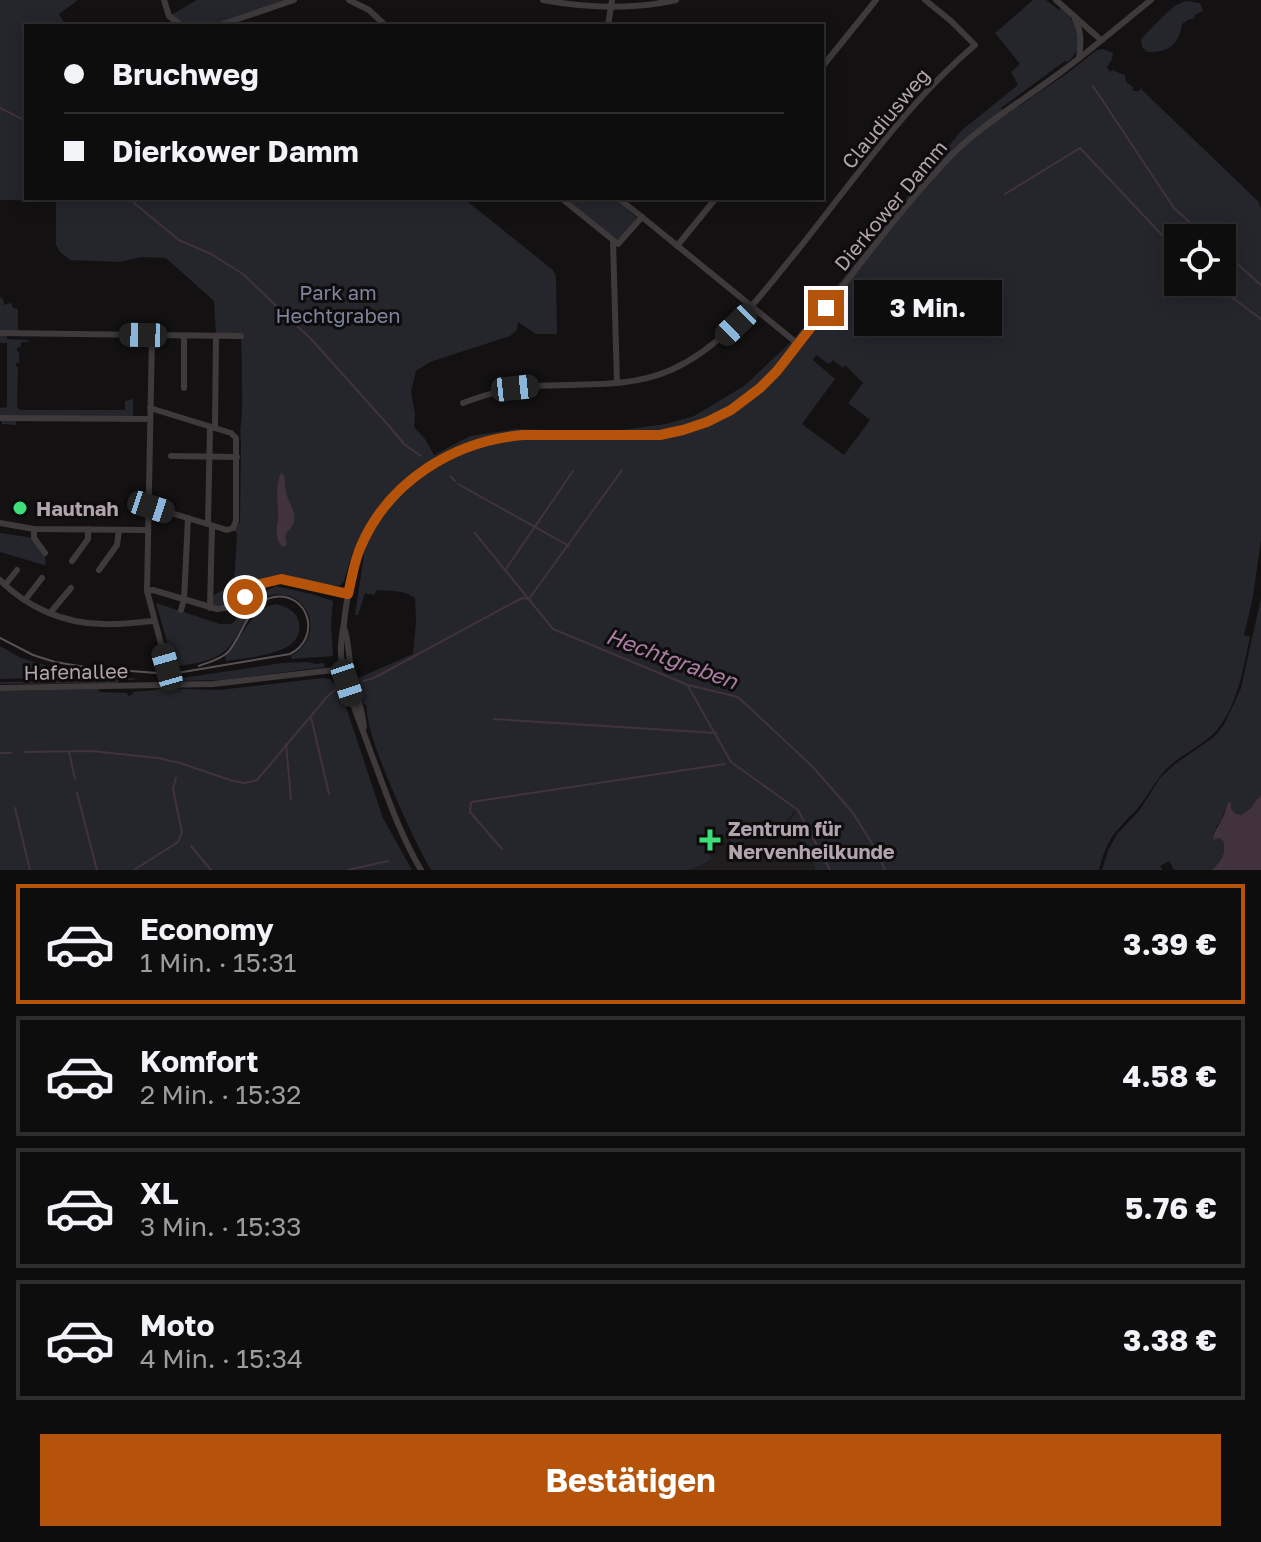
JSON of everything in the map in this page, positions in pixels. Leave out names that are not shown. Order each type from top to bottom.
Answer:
[{"type":"street","points":[[164,0],[169,16],[179,24]]},
{"type":"street","points":[[223,24],[294,0]]},
{"type":"street","points":[[349,0],[369,10],[384,24]]},
{"type":"street","points":[[543,0],[637,7],[676,0]]},
{"type":"street","points":[[824,65],[876,0]]},
{"type":"street","name":"Claudiusweg","points":[[463,403],[515,388],[617,383],[651,377],[700,354],[720,340],[752,306],[919,100],[975,45],[925,0]]},
{"type":"street","points":[[1056,0],[1101,40]]},
{"type":"street","name":"Dierkower Damm","points":[[421,870],[400,827],[366,738],[361,705],[347,669],[348,638],[344,626],[359,550],[372,525],[403,486],[437,461],[467,447],[504,437],[660,435],[720,416],[743,402],[777,371],[944,162],[976,133],[1079,58],[1151,0]]},
{"type":"street","points":[[608,24],[612,4]]},
{"type":"street","points":[[1074,15],[1080,30],[1079,58]]},
{"type":"street","points":[[563,200],[618,244],[642,217]]},
{"type":"street","points":[[621,200],[798,344]]},
{"type":"street","points":[[677,246],[714,200]]},
{"type":"street","points":[[613,241],[617,383]]},
{"type":"street","points":[[0,333],[241,336]]},
{"type":"street","points":[[152,335],[147,591],[168,670],[169,685]]},
{"type":"street","points":[[184,336],[184,388]]},
{"type":"street","points":[[210,608],[210,457],[216,336]]},
{"type":"street","points":[[148,506],[227,530],[235,524],[236,438],[231,433],[150,408]]},
{"type":"street","points":[[0,418],[150,419]]},
{"type":"street","points":[[171,456],[237,457]]},
{"type":"street","points":[[181,610],[188,518]]},
{"type":"street","points":[[0,523],[34,529],[148,530]]},
{"type":"street","points":[[34,529],[34,538],[45,553]]},
{"type":"street","points":[[72,561],[88,539],[88,529]]},
{"type":"street","points":[[99,570],[117,545],[119,530]]},
{"type":"street","points":[[17,570],[2,582],[25,600],[50,613],[73,621],[96,624],[154,621]]},
{"type":"street","points":[[25,600],[42,578]]},
{"type":"street","points":[[147,591],[224,609],[260,584],[281,579],[348,594]]},
{"type":"street","points":[[50,613],[71,588]]},
{"type":"street","name":"Hafenallee","points":[[0,688],[213,684],[347,669]]},
{"type":"shaded area","points":[[281,473],[294,518],[286,534],[287,545],[282,547],[277,531],[277,488]]},
{"type":"shaded area","points":[[1261,796],[1261,870],[1211,870],[1224,853],[1223,841],[1219,838],[1213,840],[1228,802],[1233,811],[1241,815]]},
{"type":"shaded area","points":[[795,810],[828,870],[563,870]]},
{"type":"green space","name":"Park am Hechtgraben","points":[[0,0],[78,0],[59,14],[65,24],[24,24],[24,200],[466,200],[553,270],[556,276],[557,334],[536,334],[518,322],[517,330],[510,336],[430,362],[416,371],[411,391],[414,427],[434,455],[470,436],[516,429],[607,432],[666,424],[694,416],[744,386],[793,340],[962,130],[1018,85],[1011,72],[1020,64],[995,33],[1033,0],[1046,0],[1059,10],[1061,8],[1072,20],[1078,34],[1077,48],[1068,62],[1065,61],[1001,108],[1005,115],[1097,50],[1103,49],[1113,53],[1107,67],[1110,72],[1125,75],[1133,91],[1140,88],[1258,201],[1261,208],[1261,539],[1244,635],[1250,637],[1235,698],[1217,730],[1177,760],[1158,779],[1107,846],[1099,870],[815,870],[812,855],[805,845],[783,829],[796,813],[795,810],[780,829],[761,828],[736,845],[725,837],[713,840],[709,852],[712,859],[690,870],[431,870],[381,762],[358,678],[413,654],[415,598],[397,591],[377,590],[374,595],[365,593],[358,615],[355,615],[364,555],[353,551],[340,586],[287,577],[269,578],[231,602],[213,606],[213,596],[234,583],[237,533],[234,531],[240,522],[241,336],[216,336],[214,301],[166,258],[141,257],[119,262],[70,260],[56,245],[56,201],[0,200]],"holes":[[[816,355],[829,364],[833,360],[843,368],[845,365],[863,383],[848,403],[870,420],[844,455],[802,424],[835,379],[813,360]]]},
{"type":"green space","points":[[197,0],[294,0],[223,24],[179,24],[169,16]]},
{"type":"green space","points":[[1186,1],[1200,3],[1203,11],[1182,24],[1172,46],[1155,52],[1148,52],[1142,47],[1141,40],[1151,29],[1175,6]]},
{"type":"green space","points":[[568,200],[617,200],[637,218],[618,241]]},
{"type":"green space","points":[[0,297],[4,305],[11,303],[13,308],[18,309],[18,333],[7,333],[7,339],[30,340],[21,342],[21,347],[17,348],[17,407],[20,410],[125,410],[125,401],[133,399],[133,419],[16,419],[16,425],[2,424],[6,419],[0,417],[0,408],[7,407],[7,343],[0,343]]},
{"type":"green space","points":[[0,533],[34,538],[45,553],[46,563],[44,565],[0,552]]},
{"type":"green space","points":[[276,586],[333,601],[333,656],[292,659],[291,656],[308,637],[309,616],[296,600],[286,595],[273,595],[257,604],[235,639],[221,654],[174,667],[156,603],[220,624],[232,624],[258,594]]},
{"type":"green space","points":[[1261,598],[1261,796],[1241,815],[1233,812],[1228,802],[1216,827],[1223,841],[1224,853],[1211,870],[1174,870],[1169,861],[1160,866],[1163,870],[1102,870],[1117,834],[1139,811],[1160,778],[1215,736],[1225,723],[1241,688]]},
{"type":"green space","points":[[276,604],[291,610],[298,619],[298,634],[293,642],[273,653],[226,661],[225,656],[254,618]]},
{"type":"green space","points":[[0,646],[56,671],[48,678],[0,679]]},
{"type":"green space","points":[[282,663],[324,663],[325,667],[222,680],[175,679]]},
{"type":"green space","points":[[63,670],[139,679],[118,683],[0,684],[49,681]]},
{"type":"green space","points":[[330,679],[341,692],[383,818],[412,870],[0,870],[0,691],[99,689],[99,692],[127,693],[128,696],[133,692],[161,688],[219,690]]},
{"type":"waterway","points":[[1093,86],[1174,208],[1192,224]]},
{"type":"waterway","name":"Hechtgraben","points":[[0,108],[24,120]]},
{"type":"waterway","points":[[1005,194],[1080,148],[1164,237]]},
{"type":"waterway","name":"Hechtgraben","points":[[130,200],[179,240],[211,254],[243,274],[312,340],[405,445],[421,456]]},
{"type":"waterway","points":[[1236,263],[1261,285]]},
{"type":"waterway","points":[[1230,296],[1261,319]]},
{"type":"waterway","points":[[363,681],[374,678],[522,598],[529,599],[622,470]]},
{"type":"waterway","points":[[506,569],[573,471]]},
{"type":"waterway","name":"Hechtgraben","points":[[450,476],[455,481]]},
{"type":"waterway","name":"Hechtgraben","points":[[458,484],[569,546]]},
{"type":"waterway","name":"Hechtgraben","points":[[475,533],[553,629],[688,685],[738,697],[813,767],[853,813],[885,870]]},
{"type":"waterway","points":[[688,686],[731,762],[798,810],[830,870]]},
{"type":"waterway","points":[[24,752],[91,751],[158,758],[245,783],[257,780],[338,687]]},
{"type":"waterway","points":[[311,717],[329,794]]},
{"type":"waterway","points":[[494,719],[716,733]]},
{"type":"waterway","points":[[286,744],[291,799]]},
{"type":"waterway","points":[[69,752],[75,779]]},
{"type":"waterway","points":[[0,753],[11,753]]},
{"type":"waterway","points":[[502,849],[470,812],[471,802],[725,764]]},
{"type":"waterway","points":[[134,870],[178,842],[182,832],[173,789],[176,778]]},
{"type":"waterway","points":[[77,793],[97,870]]},
{"type":"waterway","points":[[15,808],[30,870]]},
{"type":"waterway","points":[[191,846],[211,870]]},
{"type":"waterway","points":[[348,870],[388,861]]},
{"type":"tram line","points":[[0,638],[55,662],[91,668],[177,673],[290,654],[306,638],[307,618],[303,609],[286,597],[265,600],[252,612],[227,653],[199,666]]},
{"type":"place","name":"Hautnah","points":[[20,508]]},
{"type":"place","name":"Zentrum für Nervenheilkunde","points":[[710,840]]},
{"type":"route","points":[[245,597],[260,584],[281,579],[348,594],[359,550],[380,512],[421,471],[467,447],[523,435],[660,435],[720,416],[743,402],[777,371],[826,308]]}]
